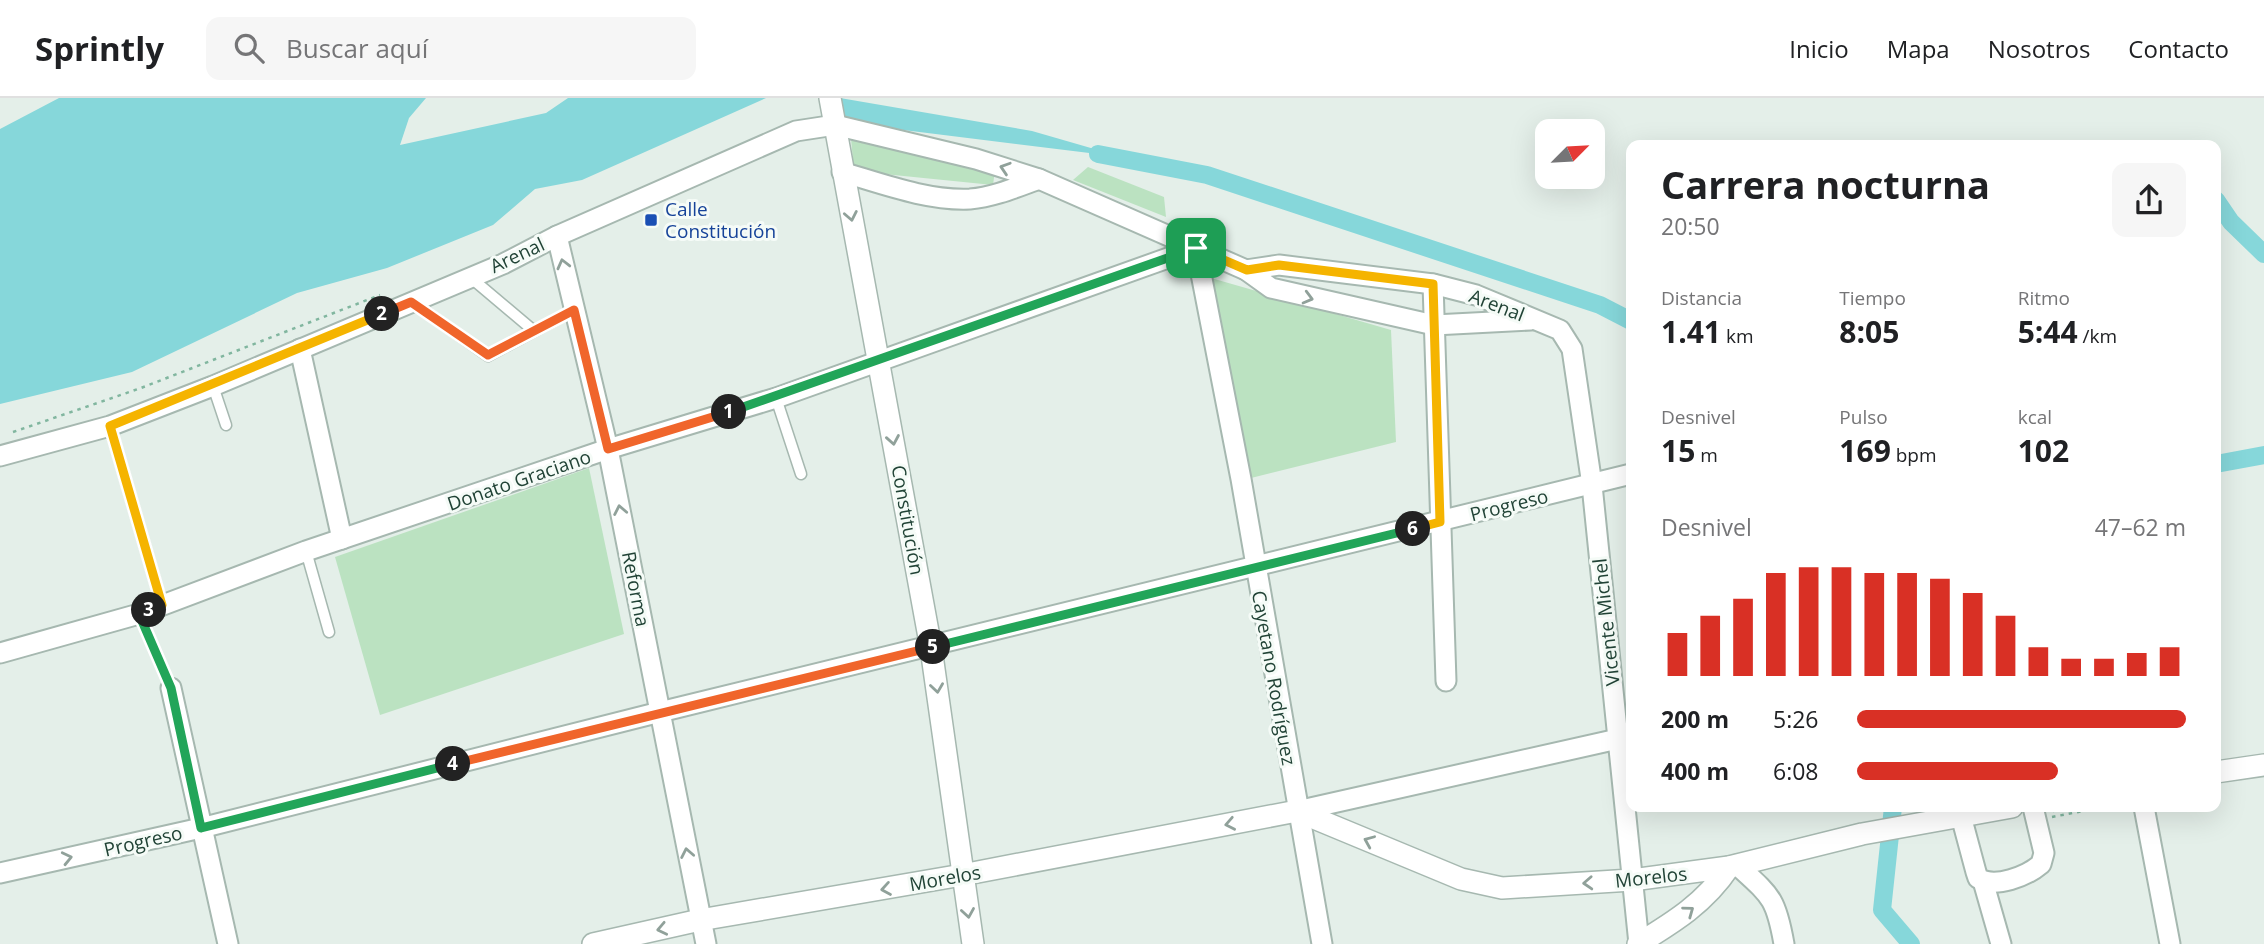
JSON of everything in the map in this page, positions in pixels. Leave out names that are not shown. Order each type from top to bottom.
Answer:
[{"type":"street","name":"Constitución","points":[[830,98],[931,648],[973,944]]},
{"type":"street","name":"Arenal","points":[[0,456],[110,426],[213,386],[470,277],[796,131],[816,125],[835,125],[976,159],[1039,179],[1247,270],[1271,288],[1434,325],[1535,320]]},
{"type":"street","points":[[842,172],[909,191],[970,199],[1008,191],[1039,179]]},
{"type":"street","name":"Reforma","points":[[557,236],[608,449],[706,944]]},
{"type":"street","name":"Donato Graciano","points":[[0,653],[139,614],[306,551],[608,449],[776,398],[1196,248]]},
{"type":"street","name":"Cayetano Rodríguez","points":[[1196,248],[1322,944]]},
{"type":"street","name":"Arenal","points":[[1247,270],[1279,265],[1433,284],[1476,295],[1535,320]]},
{"type":"street","points":[[1433,284],[1446,681]]},
{"type":"street","name":"Vicente Michel","points":[[1535,320],[1560,330],[1572,349],[1592,485],[1624,738],[1626,774]]},
{"type":"street","points":[[300,349],[342,539]]},
{"type":"street","name":"Progreso","points":[[0,873],[201,828],[660,712],[931,648],[1626,475]]},
{"type":"street","points":[[171,688],[228,944]]},
{"type":"street","name":"Morelos","points":[[593,944],[700,920],[962,876],[1297,811],[1624,738]]},
{"type":"street","points":[[2221,771],[2264,765]]},
{"type":"street","name":"Morelos","points":[[1297,811],[1461,879],[1502,888],[1632,880],[1733,866],[1862,834],[1984,812]]},
{"type":"street","name":"Vicente Michel","points":[[1628,812],[1639,944]]},
{"type":"street","points":[[1983,881],[2000,882],[2041,864],[2044,853],[2034,812]]},
{"type":"street","points":[[2145,812],[2170,944]]},
{"type":"street","points":[[1961,816],[1976,872],[1983,881],[2001,944]]},
{"type":"street","points":[[1639,944],[1692,910],[1733,866],[1772,896],[1779,911],[1784,944]]},
{"type":"lane","points":[[470,277],[534,331]]},
{"type":"lane","points":[[411,302],[488,355],[574,310]]},
{"type":"lane","points":[[213,386],[226,425]]},
{"type":"lane","points":[[776,398],[801,474]]},
{"type":"lane","points":[[110,426],[162,605]]},
{"type":"lane","points":[[306,551],[330,632]]},
{"type":"path","points":[[13,432],[103,403],[385,292]]},
{"type":"path","points":[[139,614],[171,688]]},
{"type":"green space","points":[[851,139],[995,170],[993,185],[854,171]]},
{"type":"green space","points":[[1088,167],[1164,197],[1166,217],[1073,180]]},
{"type":"green space","points":[[1211,278],[1391,330],[1396,442],[1247,479]]},
{"type":"green space","points":[[589,468],[624,634],[380,715],[335,557]]},
{"type":"water","points":[[59,98],[426,98],[409,118],[400,145],[546,113],[568,98],[766,98],[582,180],[535,189],[493,225],[387,268],[297,293],[132,372],[0,404],[0,129]]},
{"type":"water","points":[[840,98],[1032,131],[1122,157],[847,123]]},
{"type":"waterway","points":[[1098,154],[1207,175],[1600,305],[1626,318]]},
{"type":"waterway","points":[[2221,207],[2231,222],[2264,254]]},
{"type":"waterway","points":[[2221,463],[2264,455]]},
{"type":"waterway","points":[[1892,812],[1882,910],[1911,944]]},
{"type":"place","name":"Calle Constitución","points":[[651,220]]},
{"type":"route","points":[[1196,248],[1247,270],[1279,265],[1433,284],[1440,522],[660,712],[201,828],[171,688],[139,614],[162,605],[110,426],[213,386],[411,302],[488,355],[574,310],[608,449],[776,398],[1196,248]]}]
